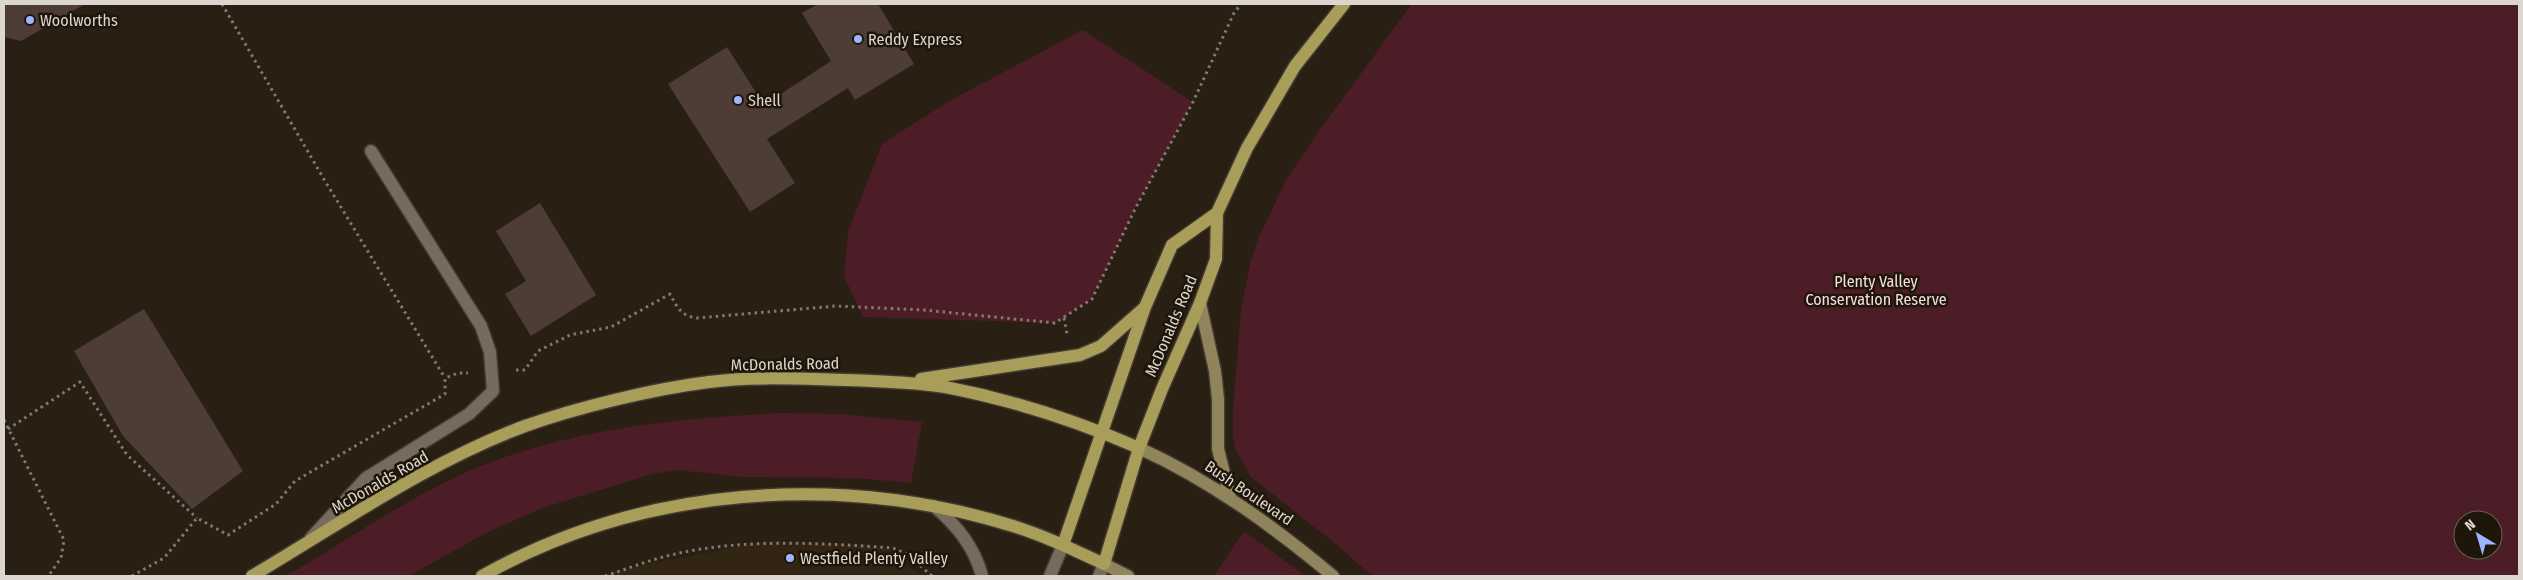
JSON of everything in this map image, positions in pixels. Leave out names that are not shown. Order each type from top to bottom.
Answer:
[{"type":"main road","name":"McDonalds Road","points":[[1104,564],[1139,448],[1162,389],[1200,303],[1216,258],[1218,213],[1247,148],[1295,66],[1344,4]]},
{"type":"main road","name":"McDonalds Road","points":[[252,576],[414,480],[470,451],[525,426],[586,408],[710,382],[809,379],[904,382],[983,395],[1064,417],[1101,431],[1145,308],[1172,245],[1218,213]]},
{"type":"main road","points":[[1200,303],[1215,371],[1218,399],[1218,449],[1230,497]]},
{"type":"main road","points":[[904,382],[1080,355],[1101,346],[1145,308]]},
{"type":"main road","points":[[1063,545],[1101,431],[1139,448]]},
{"type":"main road","name":"Bush Boulevard","points":[[1139,448],[1177,465],[1230,497],[1333,576]]},
{"type":"main road","points":[[482,576],[561,538],[608,522],[665,508],[728,498],[822,495],[883,498],[934,506],[1012,526],[1063,545],[1128,576]]},
{"type":"street","points":[[304,545],[366,478],[469,414],[493,391],[490,352],[481,326],[371,151]]},
{"type":"street","points":[[934,506],[960,531],[976,556],[982,576]]},
{"type":"street","points":[[1050,576],[1063,545]]},
{"type":"street","points":[[1099,576],[1104,564]]},
{"type":"path","points":[[8,429],[80,382],[127,455],[197,518],[228,535],[276,504],[295,481],[445,394],[444,378],[325,181],[222,4]]},
{"type":"path","points":[[444,378],[458,373],[525,370],[538,351],[570,334],[611,327],[670,294],[686,317],[697,318],[836,306],[924,310],[1055,323],[1092,299],[1135,209],[1193,102],[1234,13],[1241,4]]},
{"type":"path","points":[[4,420],[64,540],[61,558],[50,576]]},
{"type":"path","points":[[132,576],[164,558],[197,518]]},
{"type":"path","points":[[605,576],[672,555],[731,547],[803,542],[893,548],[906,554],[932,576]]},
{"type":"shaded area","name":"Westfield Plenty Valley","points":[[766,541],[883,546],[922,576],[601,576],[620,570]]},
{"type":"green space","name":"Plenty Valley Conservation Reserve","points":[[1412,4],[2519,4],[2519,576],[1372,576],[1336,544],[1251,477],[1236,451],[1233,438],[1233,409],[1241,310],[1250,264],[1258,239],[1286,180],[1321,128]]},
{"type":"green space","points":[[1083,30],[1193,102],[1135,209],[1092,299],[1055,323],[863,317],[844,276],[848,232],[882,144],[949,101]]},
{"type":"green space","points":[[781,413],[840,414],[922,422],[911,483],[855,478],[743,477],[677,470],[652,474],[542,508],[486,533],[409,576],[286,576],[406,503],[456,477],[517,453],[554,442],[629,427],[705,418]]},
{"type":"green space","points":[[1244,531],[1304,575],[1306,576],[1214,576]]},
{"type":"building","name":"Woolworths","points":[[4,4],[85,4],[21,41],[4,37]]},
{"type":"building","points":[[818,4],[878,4],[914,64],[855,100],[848,88],[767,139],[795,183],[750,212],[668,84],[727,47],[764,105],[831,61],[802,13]]},
{"type":"building","points":[[540,203],[596,295],[531,336],[505,294],[526,281],[496,231]]},
{"type":"building","points":[[144,309],[243,471],[192,509],[123,436],[74,351]]},
{"type":"place","name":"Woolworths","points":[[30,20]]},
{"type":"place","name":"Reddy Express","points":[[858,39]]},
{"type":"place","name":"Shell","points":[[738,100]]},
{"type":"place","name":"Westfield Plenty Valley","points":[[790,558]]}]
